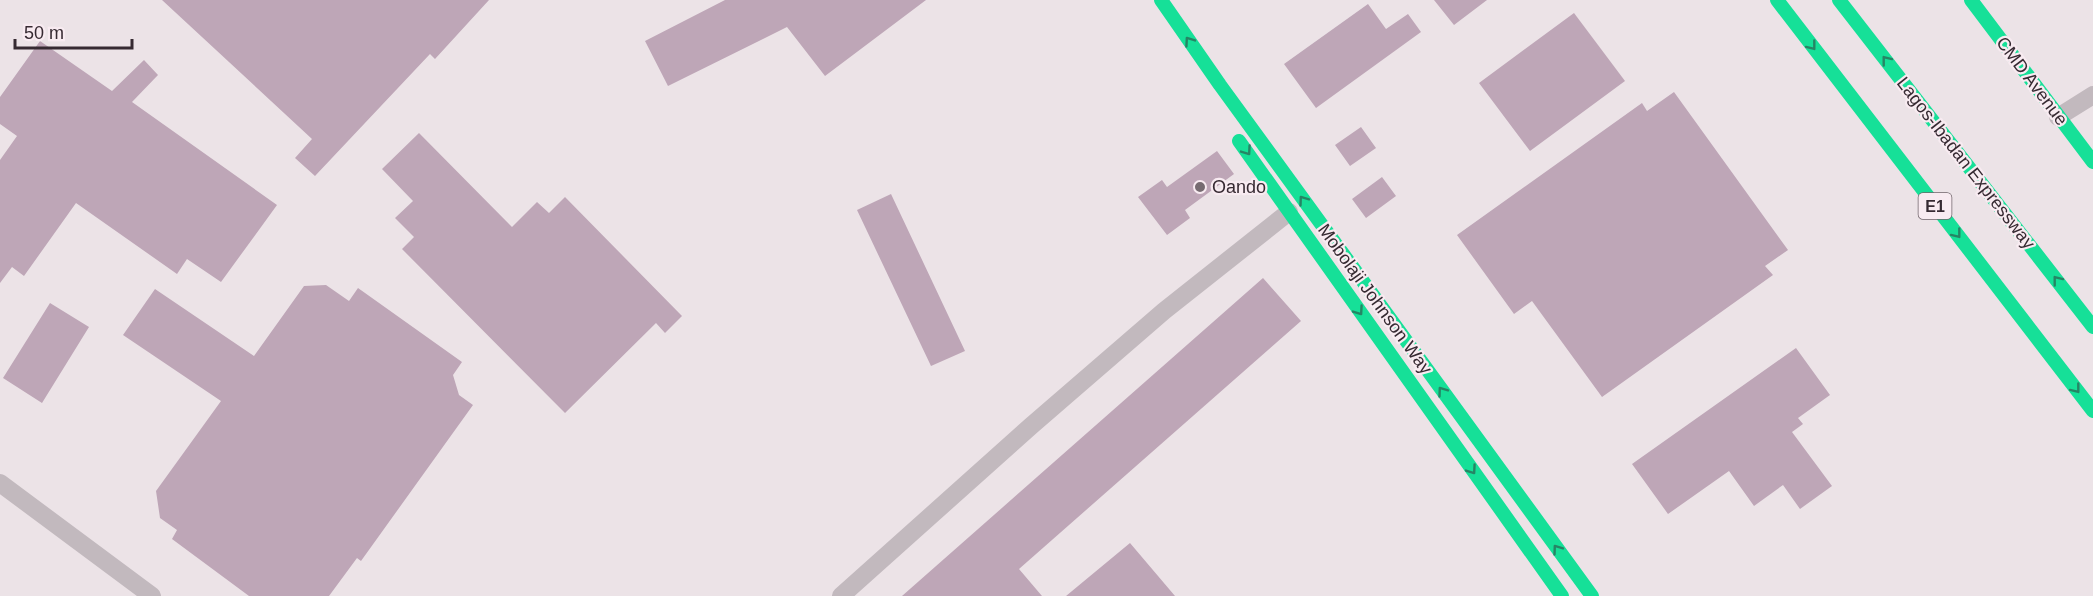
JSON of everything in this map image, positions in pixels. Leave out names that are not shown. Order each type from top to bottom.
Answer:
[{"type":"main road","name":"Mobolaji Johnson Way","points":[[1161,0],[1220,85],[1592,596]]},
{"type":"main road","name":"E1","points":[[1777,0],[2093,411]]},
{"type":"main road","name":"Lagos-Ibadan Expressway","points":[[1839,0],[2093,327]]},
{"type":"main road","name":"CMD Avenue","points":[[1971,0],[2093,162]]},
{"type":"main road","name":"Mobolaji Johnson Way","points":[[1228,125],[1562,596]]},
{"type":"street","points":[[2058,117],[2093,95]]},
{"type":"street","points":[[842,596],[1031,426],[1164,311],[1289,212]]},
{"type":"street","points":[[0,483],[152,596]]},
{"type":"building","points":[[162,0],[489,0],[435,59],[430,54],[315,176],[295,158],[312,139]]},
{"type":"building","points":[[725,0],[926,0],[825,76],[787,27],[668,86],[645,41]]},
{"type":"building","points":[[1434,0],[1487,0],[1454,25]]},
{"type":"building","points":[[1368,4],[1386,29],[1408,14],[1421,32],[1316,108],[1284,64]]},
{"type":"building","points":[[1574,13],[1625,81],[1530,151],[1479,83]]},
{"type":"building","points":[[40,41],[112,91],[144,60],[158,75],[132,102],[277,205],[221,282],[187,259],[177,274],[76,203],[24,276],[12,267],[0,283],[0,160],[17,136],[0,124],[0,97]]},
{"type":"building","points":[[1674,92],[1788,250],[1765,266],[1773,275],[1602,397],[1532,301],[1514,314],[1457,235],[1642,103],[1647,111]]},
{"type":"building","points":[[1361,127],[1376,148],[1350,166],[1335,145]]},
{"type":"building","points":[[419,133],[512,227],[537,202],[549,213],[565,197],[682,316],[665,333],[656,323],[565,413],[402,249],[414,237],[395,218],[413,201],[382,169]]},
{"type":"building","points":[[1217,151],[1234,174],[1185,210],[1190,218],[1167,235],[1138,197],[1162,180],[1167,187]]},
{"type":"building","points":[[1382,177],[1396,196],[1366,218],[1352,199]]},
{"type":"building","points":[[891,194],[965,351],[931,366],[857,210]]},
{"type":"building","points":[[1263,278],[1301,321],[1019,569],[1042,596],[902,596]]},
{"type":"building","points":[[326,285],[349,301],[358,288],[462,362],[453,375],[459,395],[473,405],[361,561],[357,558],[329,596],[249,596],[172,539],[177,530],[160,518],[156,491],[221,401],[123,335],[155,289],[254,356],[304,286]]},
{"type":"building","points":[[50,303],[89,327],[42,403],[3,378]]},
{"type":"building","points":[[1796,348],[1830,395],[1798,418],[1803,424],[1792,432],[1832,486],[1800,509],[1783,485],[1754,506],[1729,471],[1668,514],[1632,464]]},
{"type":"building","points":[[1130,543],[1175,596],[1066,596]]},
{"type":"traffic: fast","points":[[1161,0],[1220,85],[1592,596]]},
{"type":"traffic: fast","points":[[1777,0],[2093,411]]},
{"type":"traffic: fast","points":[[1839,0],[2093,327]]},
{"type":"traffic: fast","points":[[1971,0],[2093,162]]},
{"type":"traffic: fast","points":[[1239,141],[1562,596]]},
{"type":"place","name":"Oando","points":[[1200,187]]}]
